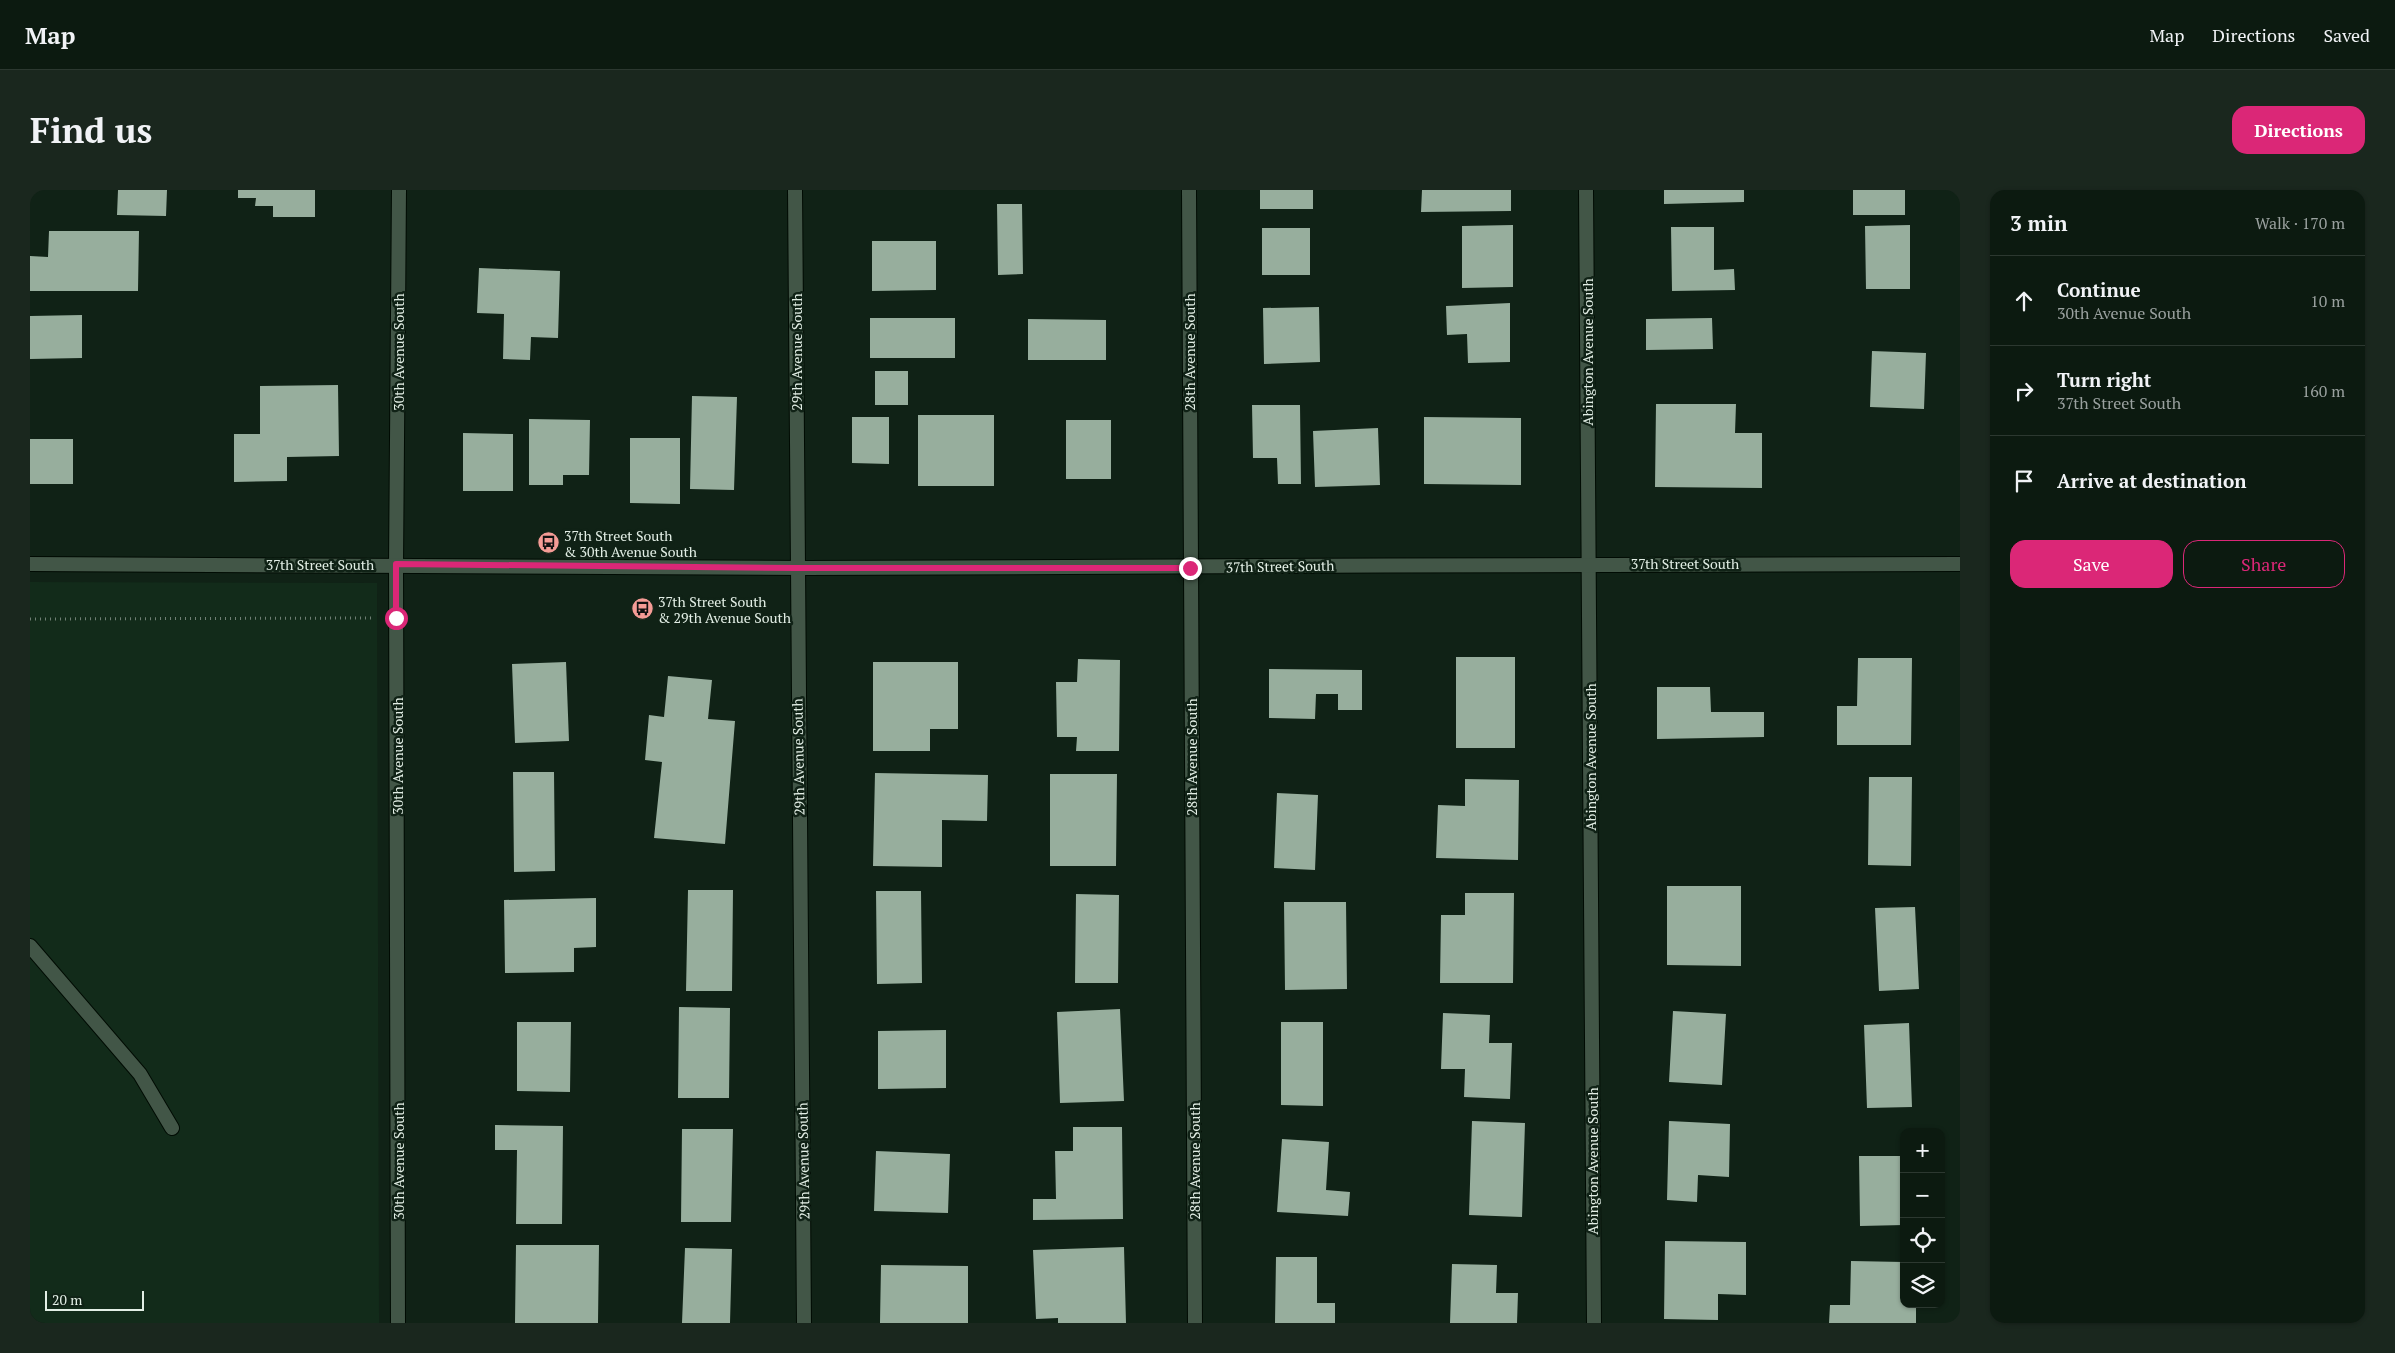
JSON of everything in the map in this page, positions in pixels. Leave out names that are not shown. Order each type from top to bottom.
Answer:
[{"type":"street","name":"30th Avenue South","points":[[398,1323],[396,564],[399,190]]},
{"type":"street","name":"29th Avenue South","points":[[795,190],[796,568],[804,1323]]},
{"type":"street","name":"28th Avenue South","points":[[1188,190],[1195,1323]]},
{"type":"street","name":"Abington Avenue South","points":[[1586,190],[1594,1323]]},
{"type":"street","name":"37th Street South","points":[[30,564],[396,564],[796,568],[1190,568],[1588,563],[1960,564]]},
{"type":"street","points":[[30,946],[140,1074],[172,1128]]},
{"type":"path","points":[[30,619],[396,618]]},
{"type":"shaded area","points":[[30,582],[377,583],[379,1323],[30,1323]]},
{"type":"building","points":[[118,190],[167,190],[166,216],[117,215]]},
{"type":"building","points":[[238,190],[315,190],[315,217],[273,217],[273,206],[255,206],[256,198],[238,198]]},
{"type":"building","points":[[1260,190],[1313,190],[1313,209],[1260,209]]},
{"type":"building","points":[[1422,190],[1511,190],[1511,211],[1421,212]]},
{"type":"building","points":[[1664,190],[1744,190],[1744,202],[1664,204]]},
{"type":"building","points":[[1853,190],[1905,190],[1905,215],[1853,215]]},
{"type":"building","points":[[997,204],[1022,204],[1023,274],[998,275]]},
{"type":"building","points":[[1513,225],[1513,287],[1462,288],[1462,226]]},
{"type":"building","points":[[1910,225],[1910,289],[1866,289],[1865,226]]},
{"type":"building","points":[[1671,227],[1714,227],[1714,270],[1734,269],[1735,290],[1672,291]]},
{"type":"building","points":[[1262,228],[1310,228],[1310,275],[1262,275]]},
{"type":"building","points":[[49,231],[139,231],[138,291],[30,291],[30,256],[48,257]]},
{"type":"building","points":[[872,241],[936,241],[936,290],[872,291]]},
{"type":"building","points":[[479,268],[560,271],[558,338],[531,337],[530,360],[503,359],[504,314],[477,313]]},
{"type":"building","points":[[1510,303],[1510,362],[1468,363],[1467,334],[1447,335],[1446,306]]},
{"type":"building","points":[[1319,307],[1320,362],[1264,364],[1263,308]]},
{"type":"building","points":[[82,315],[82,358],[30,359],[30,316]]},
{"type":"building","points":[[870,318],[955,318],[955,358],[870,358]]},
{"type":"building","points":[[1712,318],[1713,349],[1646,350],[1646,319]]},
{"type":"building","points":[[1028,319],[1106,320],[1106,360],[1028,360]]},
{"type":"building","points":[[1872,351],[1926,353],[1924,409],[1870,407]]},
{"type":"building","points":[[875,371],[908,371],[908,405],[875,405]]},
{"type":"building","points":[[338,385],[339,456],[287,457],[287,481],[234,482],[234,434],[260,434],[260,386]]},
{"type":"building","points":[[692,396],[737,397],[734,490],[690,489]]},
{"type":"building","points":[[1656,404],[1736,404],[1735,433],[1762,433],[1762,488],[1655,487]]},
{"type":"building","points":[[1252,405],[1300,405],[1301,484],[1278,484],[1277,458],[1253,458]]},
{"type":"building","points":[[918,415],[994,415],[994,486],[918,486]]},
{"type":"building","points":[[852,417],[889,417],[889,464],[852,463]]},
{"type":"building","points":[[1424,417],[1521,418],[1521,485],[1424,484]]},
{"type":"building","points":[[529,419],[590,420],[589,475],[563,475],[563,485],[529,485]]},
{"type":"building","points":[[1066,420],[1111,420],[1111,479],[1066,479]]},
{"type":"building","points":[[1378,428],[1380,485],[1315,487],[1313,431]]},
{"type":"building","points":[[463,433],[513,434],[513,491],[463,491]]},
{"type":"building","points":[[630,438],[680,438],[680,504],[630,503]]},
{"type":"building","points":[[30,439],[73,439],[73,484],[30,484]]},
{"type":"building","points":[[1456,657],[1515,657],[1515,748],[1456,748]]},
{"type":"building","points":[[1858,658],[1912,658],[1911,745],[1837,745],[1837,706],[1857,706]]},
{"type":"building","points":[[1078,659],[1120,660],[1119,751],[1076,751],[1077,737],[1057,737],[1056,682],[1077,682]]},
{"type":"building","points":[[566,662],[569,741],[515,743],[512,664]]},
{"type":"building","points":[[873,662],[958,662],[958,729],[930,729],[930,751],[873,751]]},
{"type":"building","points":[[1269,669],[1362,670],[1362,710],[1338,710],[1338,694],[1316,694],[1315,719],[1269,718]]},
{"type":"building","points":[[668,676],[712,680],[708,719],[735,721],[725,844],[654,838],[662,762],[645,760],[649,715],[664,717]]},
{"type":"building","points":[[1657,687],[1710,687],[1711,712],[1764,712],[1764,737],[1657,739]]},
{"type":"building","points":[[513,772],[554,772],[555,871],[514,872]]},
{"type":"building","points":[[875,773],[988,775],[987,821],[942,820],[942,867],[873,866]]},
{"type":"building","points":[[1050,774],[1117,774],[1116,866],[1050,866]]},
{"type":"building","points":[[1869,777],[1912,777],[1911,866],[1868,865]]},
{"type":"building","points":[[1465,779],[1519,780],[1518,860],[1436,858],[1438,805],[1465,806]]},
{"type":"building","points":[[1277,793],[1318,795],[1315,870],[1274,868]]},
{"type":"building","points":[[1667,886],[1741,886],[1741,966],[1667,965]]},
{"type":"building","points":[[688,890],[733,890],[732,991],[686,991]]},
{"type":"building","points":[[876,891],[921,891],[922,983],[877,984]]},
{"type":"building","points":[[1465,893],[1514,893],[1513,983],[1440,983],[1441,915],[1465,915]]},
{"type":"building","points":[[1076,894],[1119,895],[1118,983],[1075,983]]},
{"type":"building","points":[[596,898],[596,947],[574,948],[574,972],[505,973],[504,900]]},
{"type":"building","points":[[1284,902],[1346,902],[1347,989],[1285,990]]},
{"type":"building","points":[[1915,907],[1919,989],[1879,991],[1875,908]]},
{"type":"building","points":[[679,1007],[730,1008],[729,1098],[678,1098]]},
{"type":"building","points":[[1120,1009],[1124,1101],[1060,1103],[1057,1012]]},
{"type":"building","points":[[1673,1011],[1726,1014],[1722,1085],[1669,1082]]},
{"type":"building","points":[[1443,1013],[1490,1015],[1489,1043],[1512,1043],[1510,1099],[1464,1097],[1465,1069],[1441,1069]]},
{"type":"building","points":[[517,1022],[571,1022],[570,1092],[517,1091]]},
{"type":"building","points":[[1281,1022],[1323,1022],[1323,1106],[1281,1105]]},
{"type":"building","points":[[1909,1023],[1912,1107],[1867,1108],[1864,1025]]},
{"type":"building","points":[[946,1030],[946,1088],[878,1089],[878,1031]]},
{"type":"building","points":[[1472,1121],[1525,1123],[1522,1217],[1469,1215]]},
{"type":"building","points":[[1669,1121],[1730,1124],[1729,1177],[1698,1175],[1697,1202],[1667,1200]]},
{"type":"building","points":[[495,1125],[563,1126],[562,1224],[516,1224],[517,1150],[495,1150]]},
{"type":"building","points":[[1073,1127],[1122,1127],[1123,1219],[1033,1220],[1033,1199],[1056,1199],[1055,1151],[1073,1151]]},
{"type":"building","points":[[682,1129],[733,1129],[731,1222],[681,1222]]},
{"type":"building","points":[[1282,1139],[1329,1142],[1326,1190],[1350,1192],[1348,1216],[1277,1212]]},
{"type":"building","points":[[876,1151],[950,1154],[948,1213],[874,1211]]},
{"type":"building","points":[[1859,1156],[1900,1156],[1900,1225],[1860,1226]]},
{"type":"building","points":[[1665,1241],[1746,1242],[1746,1295],[1718,1294],[1718,1320],[1664,1319]]},
{"type":"building","points":[[516,1245],[599,1245],[598,1323],[515,1323]]},
{"type":"building","points":[[1124,1247],[1126,1323],[1058,1323],[1058,1318],[1036,1319],[1033,1250]]},
{"type":"building","points":[[685,1248],[732,1249],[730,1323],[682,1323]]},
{"type":"building","points":[[1276,1257],[1317,1257],[1317,1303],[1335,1303],[1335,1323],[1275,1323]]},
{"type":"building","points":[[1851,1261],[1900,1262],[1900,1308],[1916,1308],[1916,1323],[1829,1323],[1830,1305],[1850,1305]]},
{"type":"building","points":[[1452,1264],[1497,1265],[1496,1293],[1518,1293],[1517,1323],[1450,1323]]},
{"type":"building","points":[[881,1265],[968,1266],[968,1323],[880,1323]]},
{"type":"place","name":"37th Street South & 30th Avenue South","points":[[548,543]]},
{"type":"place","name":"37th Street South & 29th Avenue South","points":[[642,609]]},
{"type":"route","points":[[396,618],[396,564],[796,568],[1190,568]]}]
